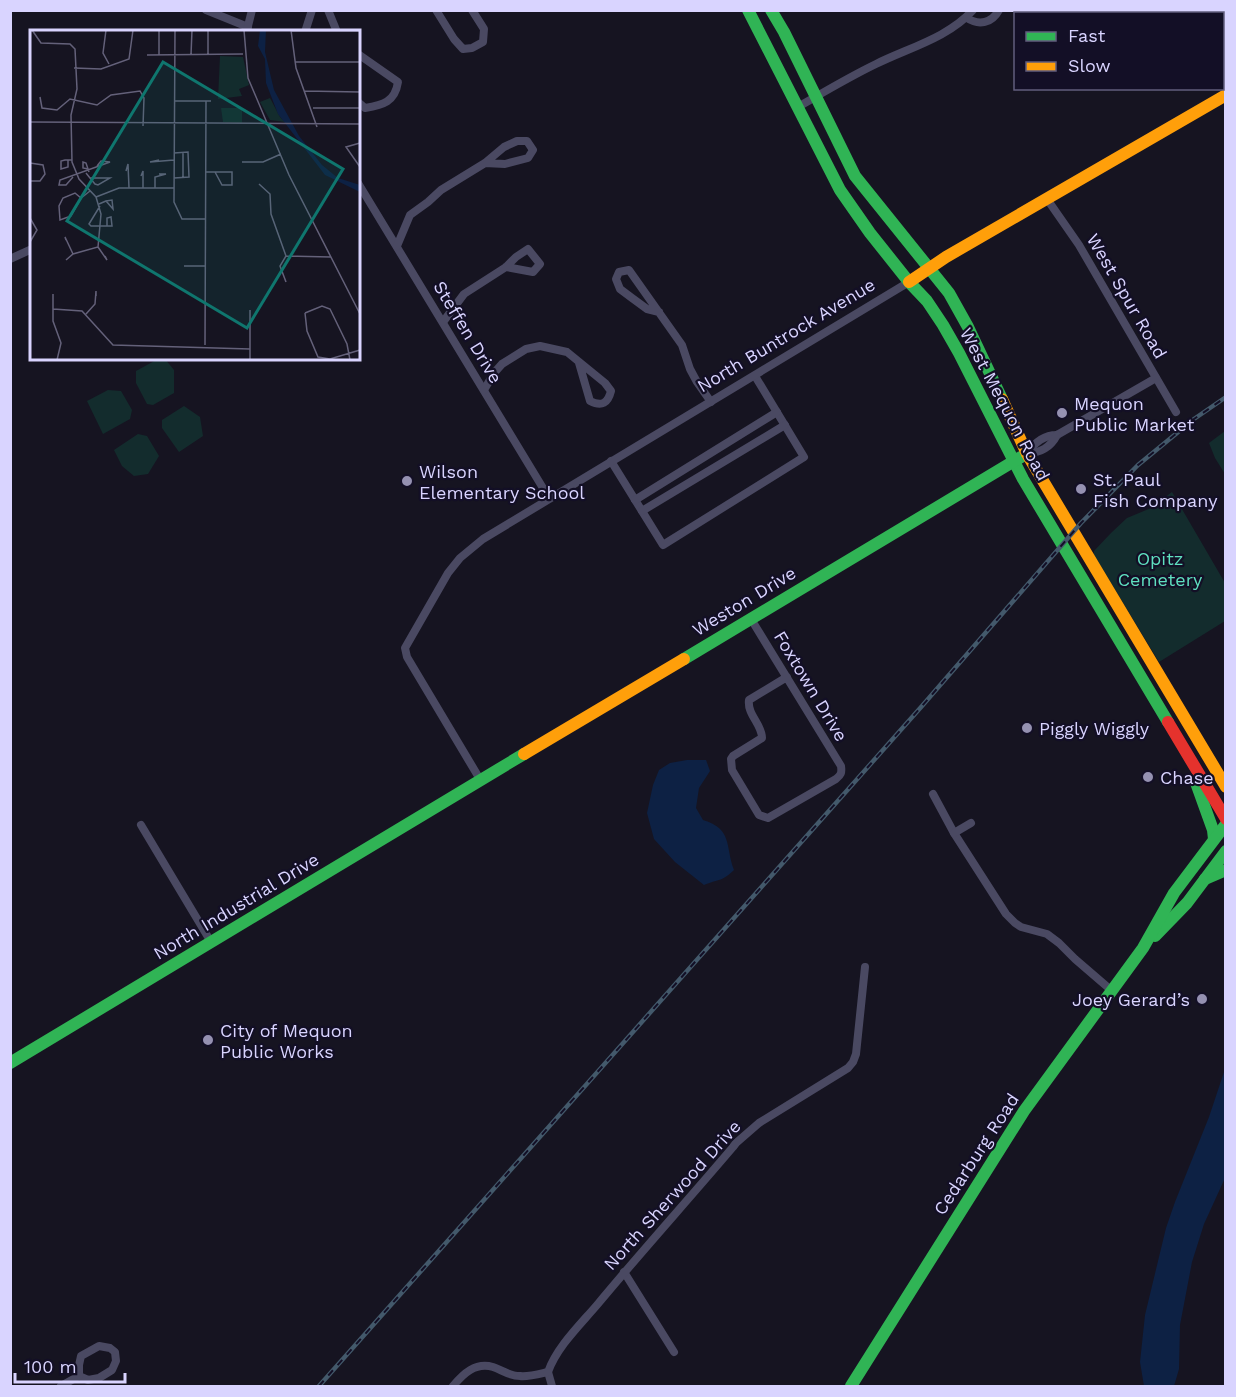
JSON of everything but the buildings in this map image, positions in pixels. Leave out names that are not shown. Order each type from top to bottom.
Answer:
[{"type":"main road","name":"West Mequon Road","points":[[748,10],[840,190],[870,233],[927,301],[943,325],[1013,462],[1226,819]]},
{"type":"main road","name":"West Mequon Road","points":[[771,10],[855,176],[949,293],[968,327],[1027,454],[1225,784]]},
{"type":"main road","name":"North Buntrock Avenue","points":[[909,282],[1226,95]]},
{"type":"main road","name":"Weston Drive","points":[[481,781],[1027,454]]},
{"type":"main road","points":[[1118,639],[1133,630]]},
{"type":"main road","points":[[1188,757],[1202,764],[1226,801]]},
{"type":"main road","points":[[1188,757],[1214,839]]},
{"type":"main road","name":"North Industrial Drive","points":[[10,1063],[481,781]]},
{"type":"main road","name":"Cedarburg Road","points":[[1143,948],[1174,893],[1226,824]]},
{"type":"main road","name":"Cedarburg Road","points":[[850,1386],[1024,1111],[1143,948],[1187,903],[1226,851]]},
{"type":"main road","points":[[1205,879],[1226,870]]},
{"type":"street","points":[[206,10],[248,29],[252,10]]},
{"type":"street","points":[[306,30],[312,10]]},
{"type":"street","points":[[328,10],[336,30]]},
{"type":"street","points":[[436,10],[463,49],[472,48],[483,42],[484,29],[472,10]]},
{"type":"street","points":[[798,107],[876,64],[922,44],[967,18],[973,10]]},
{"type":"street","points":[[967,18],[972,22],[980,23],[996,16],[999,10]]},
{"type":"street","points":[[360,55],[398,82],[397,90],[391,99],[365,108],[360,104]]},
{"type":"street","points":[[397,246],[410,215],[441,190],[485,163],[504,147],[517,141],[527,141],[533,150],[528,158],[505,164],[485,163]]},
{"type":"street","name":"Steffen Drive","points":[[360,186],[549,498]]},
{"type":"street","name":"West Spur Road","points":[[1047,199],[1079,245],[1176,412]]},
{"type":"street","points":[[10,259],[30,250]]},
{"type":"street","points":[[443,322],[464,294],[506,267]]},
{"type":"street","points":[[659,312],[647,309],[621,289],[616,279],[619,272],[629,270],[659,312],[682,345],[690,369],[711,402]]},
{"type":"street","name":"North Buntrock Avenue","points":[[481,781],[407,657],[405,648],[448,573],[460,558],[483,539],[549,498],[909,282]]},
{"type":"street","points":[[484,390],[501,364],[526,349],[540,346],[567,352],[604,382],[611,391],[609,399],[595,404],[590,401],[579,363]]},
{"type":"street","points":[[611,461],[663,545],[804,457],[754,376]]},
{"type":"street","points":[[1027,454],[1039,452],[1050,446],[1057,435],[1156,378]]},
{"type":"street","points":[[635,500],[777,412]]},
{"type":"street","points":[[642,511],[785,424]]},
{"type":"street","name":"Foxtown Drive","points":[[751,619],[841,766],[842,771],[836,779],[768,818],[759,815],[732,770],[731,759],[762,738],[761,731],[749,710],[749,700],[786,677]]},
{"type":"street","points":[[933,794],[954,833],[1006,914],[1021,927],[1047,934],[1111,990]]},
{"type":"street","points":[[954,833],[971,823]]},
{"type":"street","points":[[141,825],[211,942]]},
{"type":"street","name":"North Sherwood Drive","points":[[548,1372],[561,1348],[736,1143],[759,1123],[848,1068],[853,1062],[856,1054],[865,967]]},
{"type":"street","points":[[624,1272],[674,1352]]},
{"type":"street","points":[[99,1346],[110,1348],[115,1352],[116,1361],[112,1370],[99,1378],[88,1380],[79,1376],[81,1356],[99,1346]]},
{"type":"street","points":[[453,1386],[470,1370],[487,1366],[522,1377],[548,1372],[552,1386]]},
{"type":"street","points":[[61,1386],[79,1376]]},
{"type":"green space","points":[[156,360],[166,360],[174,370],[174,393],[153,405],[147,404],[136,383],[136,371]]},
{"type":"green space","points":[[108,390],[121,391],[132,410],[130,419],[103,434],[87,401]]},
{"type":"green space","points":[[184,406],[200,417],[203,436],[179,452],[162,428],[162,420]]},
{"type":"green space","points":[[1225,431],[1225,474],[1209,443]]},
{"type":"green space","points":[[138,434],[147,436],[159,456],[148,474],[134,476],[122,466],[114,450]]},
{"type":"green space","name":"Opitz Cemetery","points":[[1172,492],[1225,583],[1225,621],[1159,662],[1094,555],[1094,551],[1127,518],[1151,508]]},
{"type":"water","points":[[706,760],[710,771],[699,788],[696,808],[703,820],[713,824],[724,833],[734,870],[723,878],[704,885],[675,862],[654,839],[647,813],[659,770],[670,763]]},
{"type":"water","points":[[1225,1069],[1225,1178],[1204,1224],[1192,1262],[1180,1325],[1179,1369],[1174,1386],[1144,1386],[1140,1362],[1145,1315],[1166,1228]]},
{"type":"railway","points":[[319,1386],[922,706],[1081,523],[1138,465],[1194,419],[1226,397]]},
{"type":"traffic: fast","points":[[748,10],[840,190],[870,233],[927,301],[943,325],[1023,479],[1168,722]]},
{"type":"traffic: fast","points":[[771,10],[855,176],[949,293],[1002,399]]},
{"type":"traffic: fast","points":[[684,659],[1021,457]]},
{"type":"traffic: fast","points":[[10,1063],[524,754]]},
{"type":"traffic: fast","points":[[1195,780],[1213,830],[1214,839]]},
{"type":"traffic: fast","points":[[851,1386],[1024,1111],[1143,948],[1174,893],[1226,824]]},
{"type":"traffic: fast","points":[[1155,936],[1187,903],[1226,851]]},
{"type":"traffic: fast","points":[[1205,879],[1226,870]]},
{"type":"traffic: slow","points":[[909,282],[946,257],[1226,95]]},
{"type":"traffic: slow","points":[[1002,399],[1027,454],[1226,787]]},
{"type":"traffic: slow","points":[[524,754],[684,659]]},
{"type":"traffic: jam","points":[[1168,722],[1226,819]]},
{"type":"place","name":"Mequon Public Market","points":[[1062,413]]},
{"type":"place","name":"Wilson Elementary School","points":[[407,481]]},
{"type":"place","name":"St. Paul Fish Company","points":[[1081,489]]},
{"type":"place","name":"Piggly Wiggly","points":[[1027,728]]},
{"type":"place","name":"Chase","points":[[1148,777]]},
{"type":"place","name":"Joey Gerard’s","points":[[1202,999]]},
{"type":"place","name":"City of Mequon Public Works","points":[[208,1040]]}]
